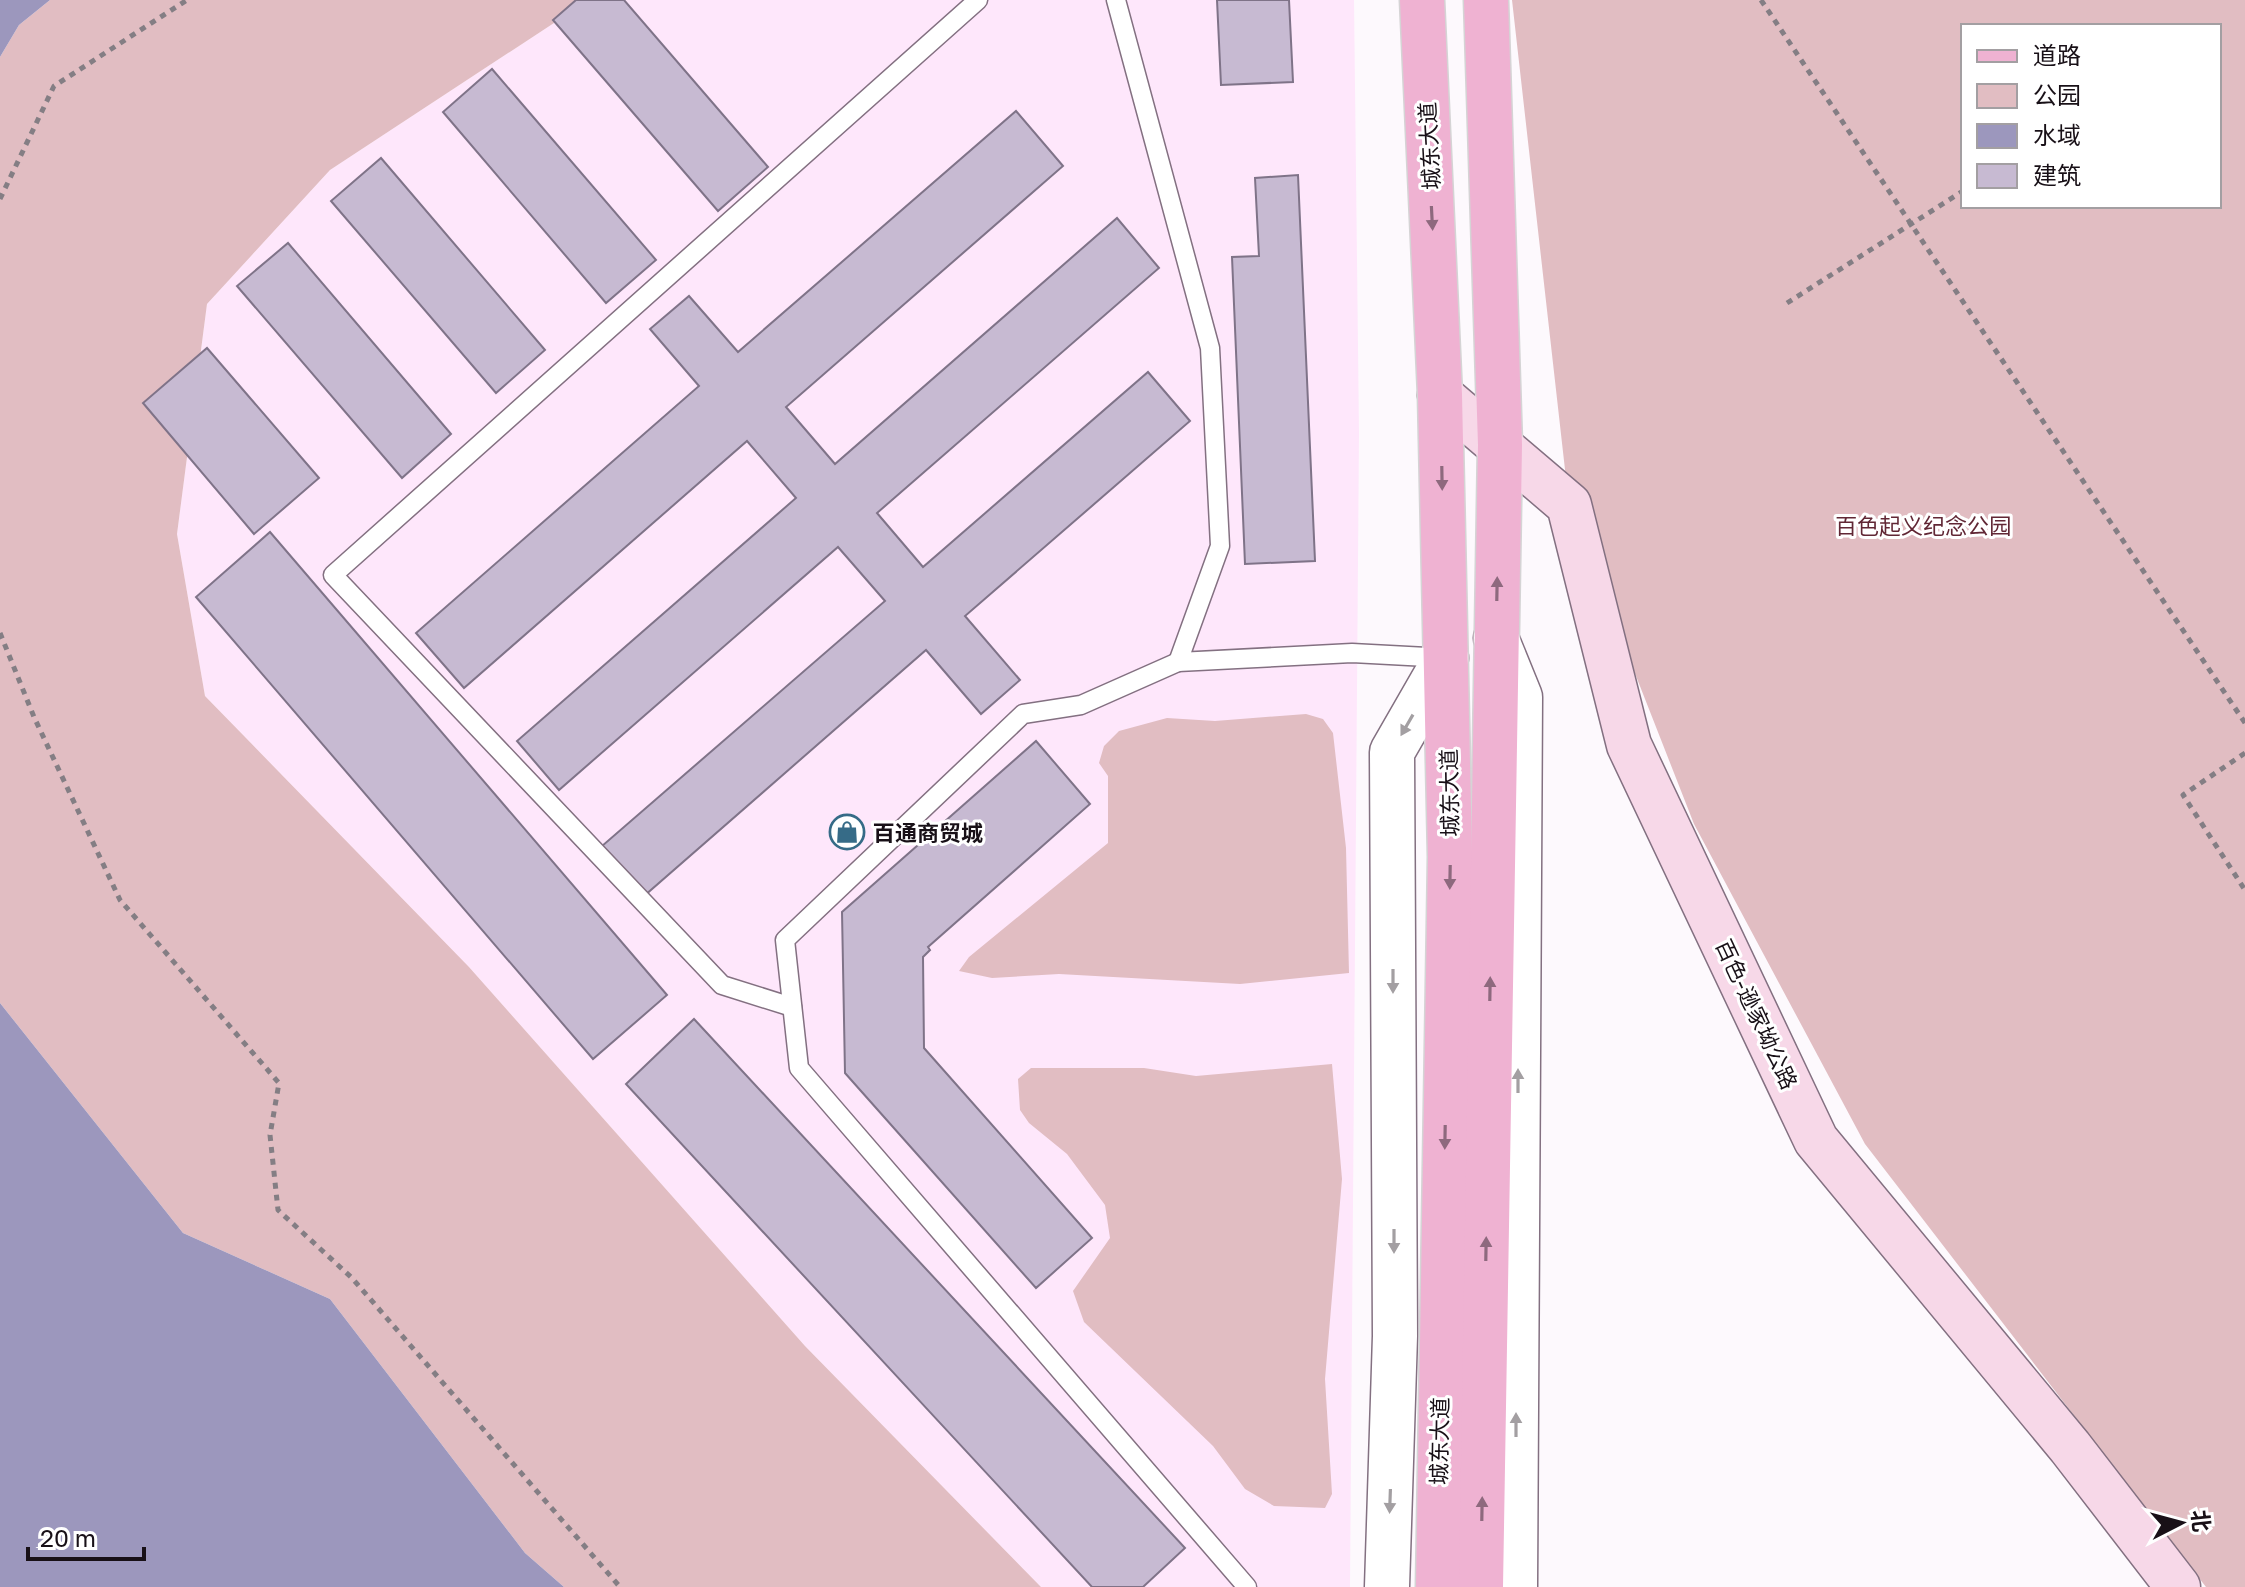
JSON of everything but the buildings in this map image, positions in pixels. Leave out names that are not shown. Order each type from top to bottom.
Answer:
[{"type":"main road","name":"城东大道","points":[[1422,0],[1440,395],[1450,857],[1438,1587]]},
{"type":"main road","name":"城东大道","points":[[1481,1587],[1500,445],[1486,0]]},
{"type":"main road","points":[[1488,78],[1517,0]]},
{"type":"main road","name":"百色-逊家坳公路","points":[[1440,395],[1569,505],[1629,745],[1816,1140],[2070,1447],[2178,1587]]},
{"type":"street","points":[[1496,638],[1520,697],[1515,1587]]},
{"type":"street","points":[[1387,1587],[1395,1336],[1392,752],[1446,658]]},
{"type":"lane","points":[[792,1007],[722,985],[333,575],[978,0]]},
{"type":"lane","points":[[1116,0],[1210,348],[1220,546],[1178,662]]},
{"type":"lane","points":[[1247,1587],[799,1068],[785,940],[1023,714],[1081,705],[1178,662],[1352,653],[1446,658]]},
{"type":"path","points":[[0,199],[54,86],[187,0]]},
{"type":"path","points":[[1761,0],[2245,723]]},
{"type":"path","points":[[1787,303],[1961,192]]},
{"type":"path","points":[[0,633],[34,717],[120,900],[279,1083],[270,1135],[278,1210],[352,1278],[620,1587]]},
{"type":"path","points":[[2245,753],[2183,795],[2245,890]]},
{"type":"shaded area","name":"百通商贸城","points":[[589,0],[1354,0],[1359,433],[1350,1587],[1041,1587],[805,1346],[469,967],[205,696],[177,534],[207,304],[330,170]]},
{"type":"green space","points":[[50,0],[589,0],[330,170],[207,304],[177,534],[205,696],[469,967],[805,1346],[1041,1587],[564,1587],[525,1553],[330,1299],[183,1233],[0,1003],[0,57],[19,25]]},
{"type":"green space","name":"百色起义纪念公园","points":[[1512,0],[2245,0],[2245,1587],[2206,1587],[1865,1144],[1694,824],[1569,505]]},
{"type":"green space","points":[[1306,714],[1323,719],[1333,733],[1346,848],[1349,973],[1240,984],[1059,974],[992,978],[959,971],[969,957],[1108,843],[1108,776],[1099,763],[1104,746],[1119,731],[1167,718],[1215,721]]},
{"type":"green space","points":[[1332,1064],[1342,1179],[1325,1379],[1332,1494],[1325,1508],[1274,1506],[1245,1489],[1213,1446],[1084,1322],[1073,1291],[1110,1238],[1105,1205],[1067,1154],[1029,1123],[1020,1110],[1018,1079],[1031,1068],[1144,1068],[1196,1076]]},
{"type":"water","points":[[0,0],[50,0],[19,25],[0,57]]},
{"type":"water","points":[[0,1003],[183,1233],[330,1299],[525,1553],[564,1587],[0,1587]]},
{"type":"place","name":"百通商贸城","points":[[847,832]]}]
